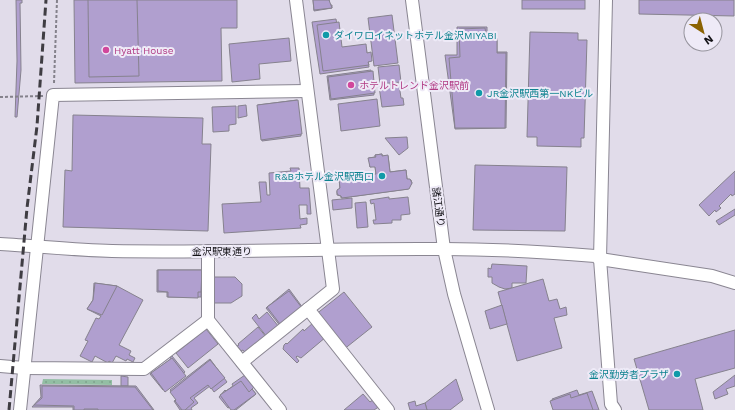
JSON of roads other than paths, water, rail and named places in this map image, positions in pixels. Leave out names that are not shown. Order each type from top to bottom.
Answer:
[{"type":"street","points":[[242,362],[333,289],[296,0]]},
{"type":"street","name":"諸江通り","points":[[412,0],[444,249],[454,294],[488,410]]},
{"type":"street","points":[[606,0],[600,259],[611,404],[615,410]]},
{"type":"street","points":[[20,410],[53,95],[307,91]]},
{"type":"street","name":"金沢駅東通り","points":[[0,244],[110,251],[444,249],[534,252],[595,256],[600,259],[712,276],[735,283]]},
{"type":"street","points":[[208,251],[208,320],[280,410]]},
{"type":"street","points":[[308,310],[388,410]]},
{"type":"street","points":[[0,366],[24,368],[144,369],[208,320]]},
{"type":"railway","points":[[9,410],[27,208],[37,126],[46,0]]},
{"type":"place","name":"ダイワロイネットホテル金沢MIYABI","points":[[326,35]]},
{"type":"place","name":"Hyatt House","points":[[106,50]]},
{"type":"place","name":"ホテルトレンド金沢駅前","points":[[351,85]]},
{"type":"place","name":"JR金沢駅西第一NKビル","points":[[479,93]]},
{"type":"place","name":"R&Bホテル金沢駅西口","points":[[382,176]]},
{"type":"place","name":"金沢勤労者プラザ","points":[[677,374]]}]
